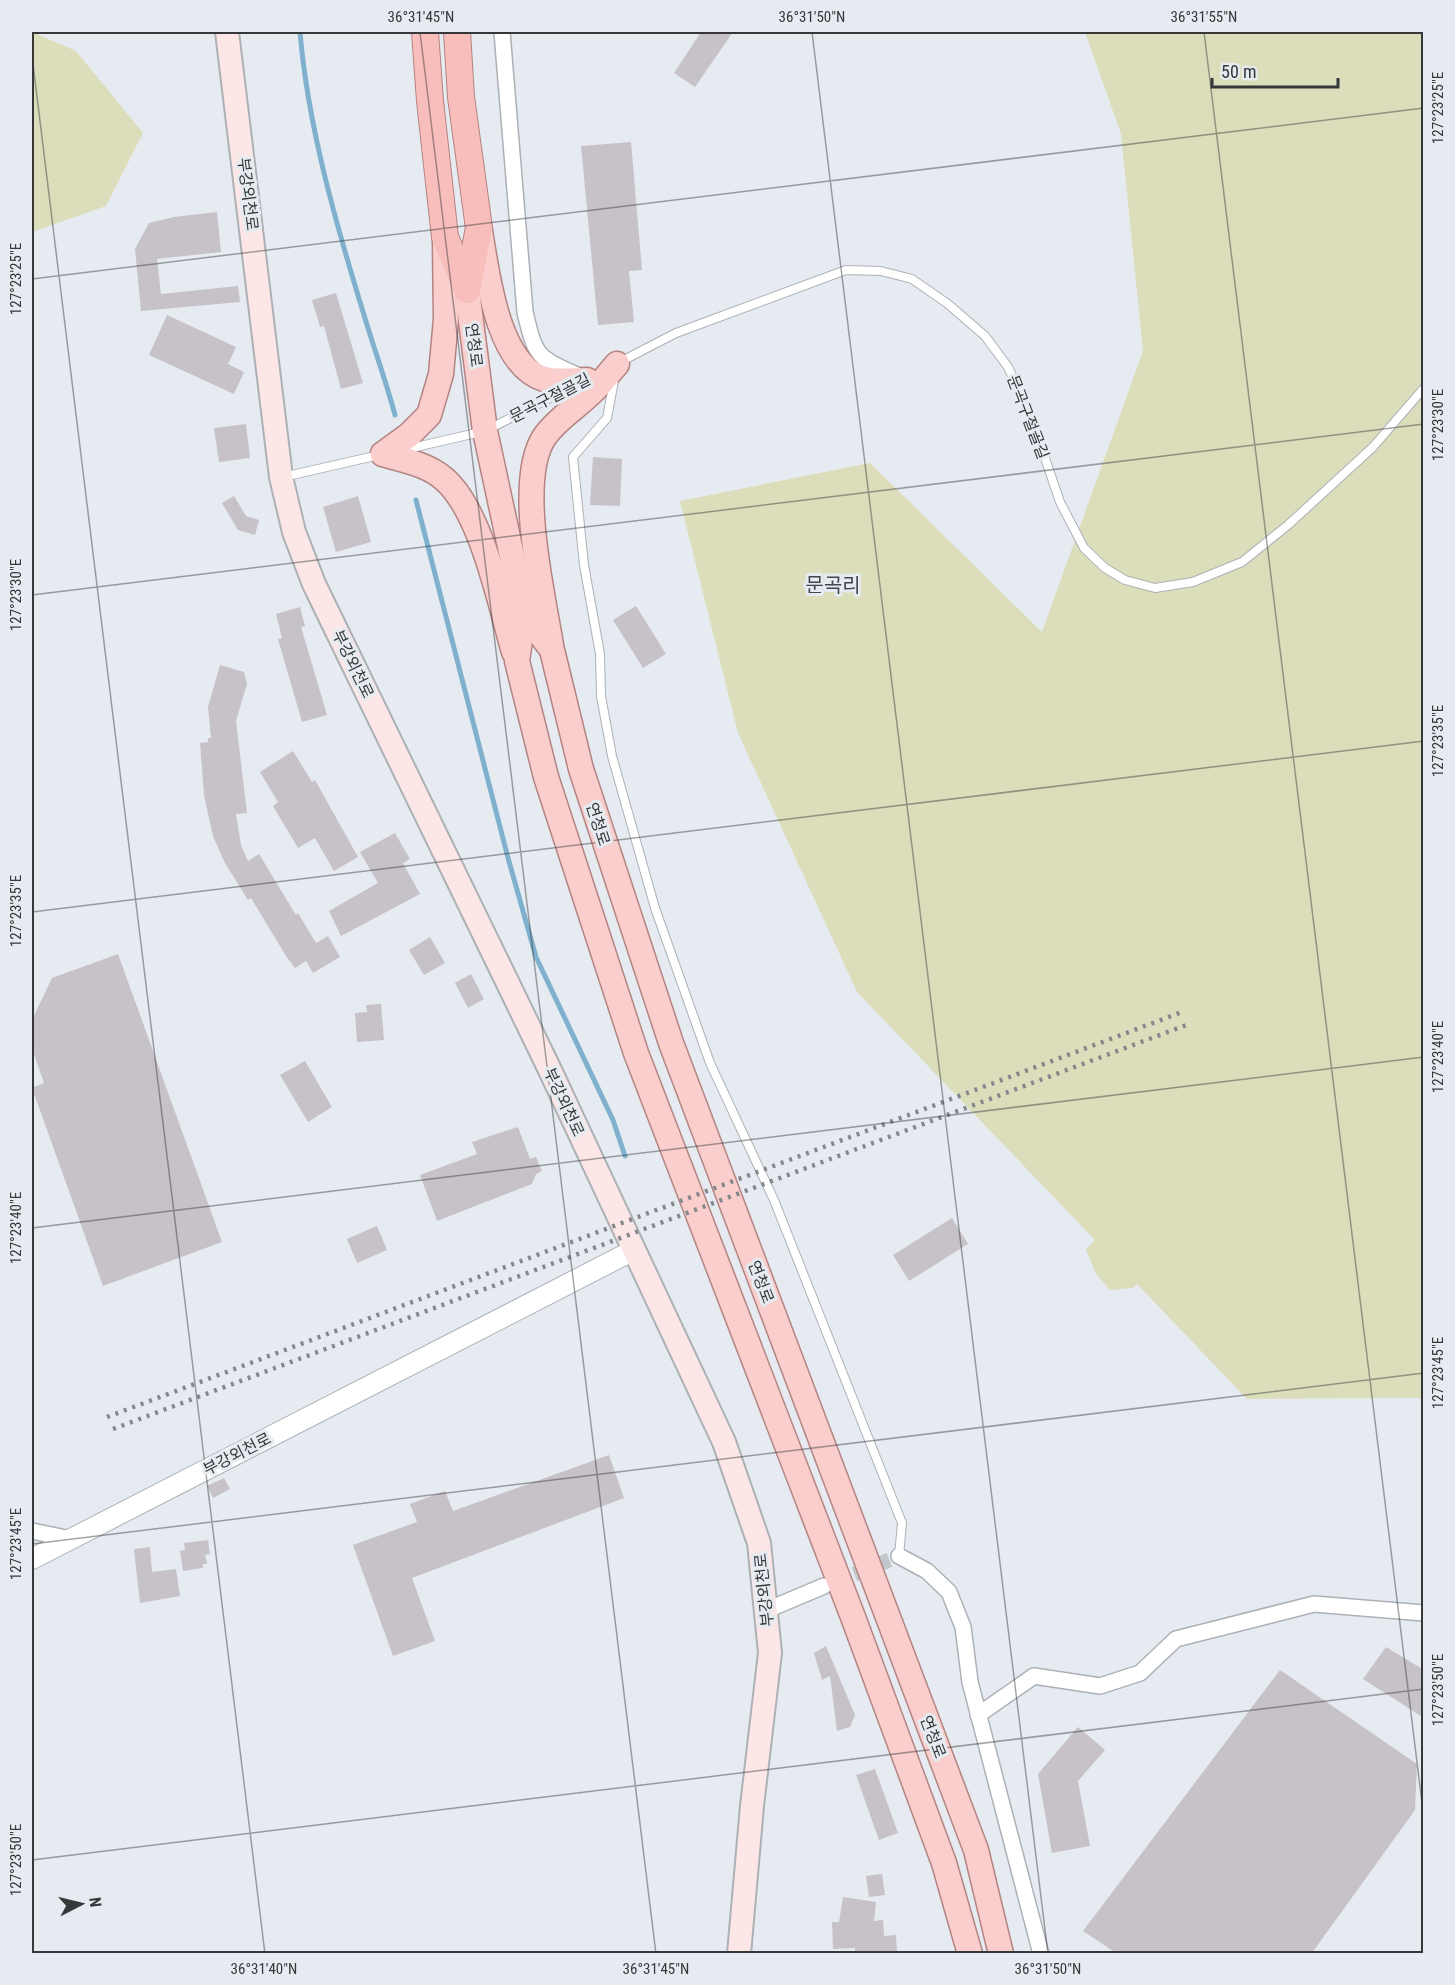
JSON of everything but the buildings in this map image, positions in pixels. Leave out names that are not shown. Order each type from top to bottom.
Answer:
[{"type":"highway","name":"연청로","points":[[425,32],[445,237],[467,290]]},
{"type":"highway","name":"연청로","points":[[457,32],[461,97],[479,228],[467,290]]},
{"type":"main road","name":"부강외천로","points":[[227,32],[281,477],[294,532],[314,584],[724,1442],[759,1543],[768,1610],[770,1653],[752,1806],[740,1953]]},
{"type":"main road","points":[[479,228],[493,304],[506,338],[523,367],[545,379],[586,380]]},
{"type":"main road","points":[[383,454],[409,435],[429,415],[441,374],[446,319],[445,237]]},
{"type":"main road","name":"연청로","points":[[467,290],[485,431],[524,612],[517,661],[550,788],[636,1053],[861,1638],[944,1863],[970,1953]]},
{"type":"main road","points":[[552,650],[536,554],[531,490],[534,461],[544,437],[557,422],[594,391],[617,364]]},
{"type":"main road","points":[[383,454],[418,464],[443,478],[466,505],[481,543],[517,661]]},
{"type":"main road","name":"연청로","points":[[524,612],[552,650],[581,769],[670,1043],[976,1850],[1002,1953]]},
{"type":"street","points":[[502,32],[525,312],[531,340],[542,358],[586,380]]},
{"type":"street","name":"부강외천로","points":[[32,1559],[634,1250]]},
{"type":"street","points":[[32,1531],[71,1539]]},
{"type":"street","points":[[899,1556],[927,1571],[949,1592],[963,1627],[970,1682],[1041,1953]]},
{"type":"street","points":[[768,1610],[824,1586]]},
{"type":"street","points":[[978,1715],[1034,1676],[1100,1686],[1140,1673],[1176,1639],[1314,1604],[1424,1613]]},
{"type":"lane","name":"문곡구절골길","points":[[281,477],[485,431],[676,333],[846,270],[881,272],[912,279],[948,304],[986,336],[1008,367],[1030,414],[1060,502],[1084,548],[1105,568],[1125,580],[1155,588],[1193,582],[1242,562],[1288,525],[1373,447],[1424,387]]},
{"type":"lane","points":[[617,364],[607,418],[573,457],[584,565],[600,654],[601,696],[612,756],[655,908],[710,1062],[774,1200],[902,1523],[899,1556]]},
{"type":"green space","points":[[32,32],[76,51],[143,133],[106,206],[32,232]]},
{"type":"green space","points":[[1085,32],[1423,32],[1423,1398],[1247,1399],[1137,1284],[1133,1288],[1110,1290],[1096,1274],[1086,1250],[1095,1240],[857,992],[738,733],[680,501],[870,463],[1042,632],[1143,351],[1121,134]]},
{"type":"waterway","points":[[300,32],[309,104],[324,175],[395,415]]},
{"type":"waterway","points":[[416,500],[508,858],[536,957],[613,1120],[625,1156]]},
{"type":"tunnel","points":[[833,1583],[899,1556]]},
{"type":"railway","points":[[107,1417],[1182,1012]]},
{"type":"railway","points":[[113,1429],[1189,1024]]},
{"type":"district","name":"문곡리","points":[[833,585]]}]
